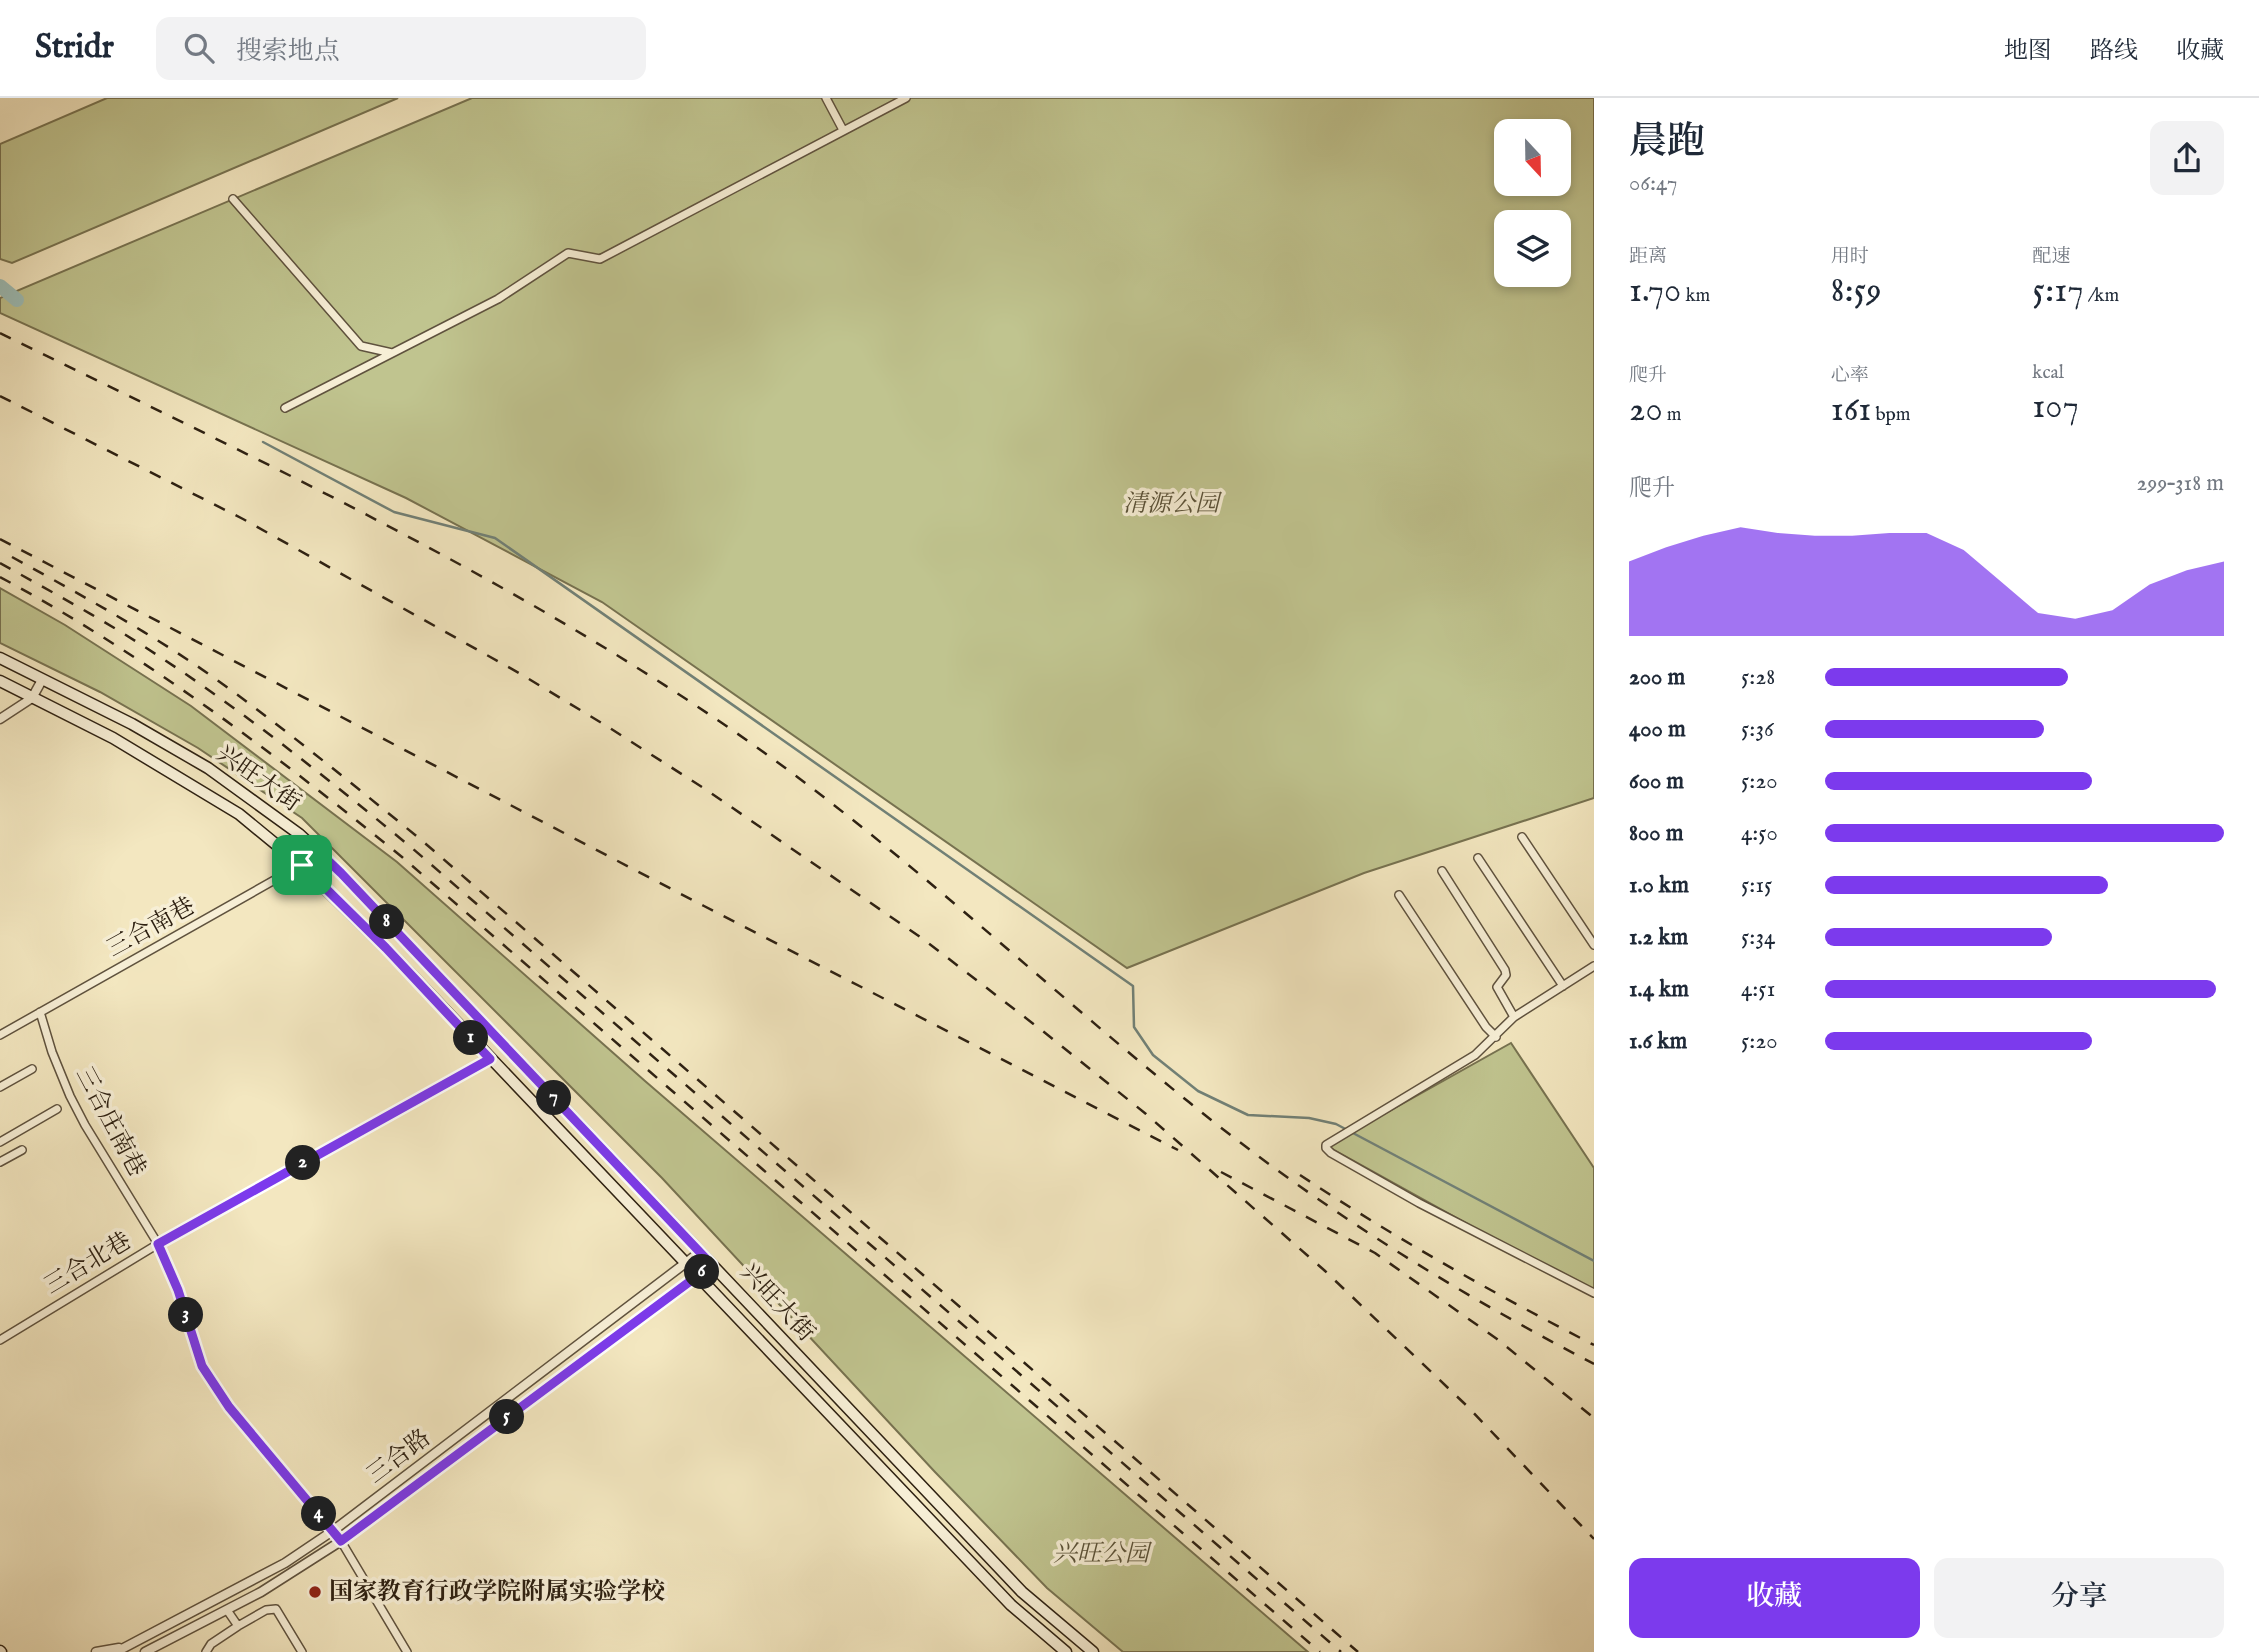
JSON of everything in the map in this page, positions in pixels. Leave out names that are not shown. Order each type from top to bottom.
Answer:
[{"type":"main road","name":"兴旺大街","points":[[0,658],[132,724],[208,768],[299,834],[318,851],[1022,1592],[1093,1652]]},
{"type":"main road","name":"兴旺大街","points":[[0,681],[113,738],[192,785],[239,814],[302,865],[386,948],[1011,1605],[1066,1652]]},
{"type":"street","points":[[826,98],[842,130]]},
{"type":"street","points":[[285,408],[498,299],[568,253],[584,258],[600,258],[906,98]]},
{"type":"street","points":[[233,199],[360,346],[393,353]]},
{"type":"street","points":[[0,719],[32,698],[42,680]]},
{"type":"street","points":[[1522,837],[1594,945]]},
{"type":"street","name":"三合南巷","points":[[0,1033],[302,865],[318,851]]},
{"type":"street","points":[[1478,858],[1563,986]]},
{"type":"street","points":[[1442,872],[1505,970],[1506,975],[1497,987],[1514,1017]]},
{"type":"street","points":[[1399,895],[1486,1027],[1496,1037]]},
{"type":"street","points":[[1594,966],[1514,1017],[1475,1055],[1329,1143],[1326,1148],[1419,1203],[1594,1293]]},
{"type":"street","name":"三合庄南巷","points":[[40,1012],[52,1052],[70,1096],[158,1244],[178,1290],[202,1366],[229,1407],[334,1531],[407,1652]]},
{"type":"street","name":"三合北巷","points":[[0,1339],[158,1244],[490,1059]]},
{"type":"street","points":[[0,1087],[32,1069]]},
{"type":"street","points":[[0,1142],[57,1110]]},
{"type":"street","points":[[0,1162],[22,1150]]},
{"type":"street","name":"三合路","points":[[116,1652],[285,1563],[334,1531],[700,1252]]},
{"type":"street","name":"三合路","points":[[145,1652],[228,1610],[341,1541],[712,1265]]},
{"type":"street","points":[[206,1652],[211,1644],[266,1609],[276,1609],[302,1652]]},
{"type":"street","points":[[228,1610],[238,1626]]},
{"type":"street","points":[[96,1652],[125,1647]]},
{"type":"green space","points":[[107,98],[398,98],[12,263],[0,259],[0,144]]},
{"type":"green space","name":"清源公园","points":[[472,98],[1594,98],[1594,798],[1364,873],[1127,968],[602,602],[406,498],[0,313],[0,298]]},
{"type":"green space","name":"兴旺公园","points":[[0,588],[65,625],[191,706],[397,862],[645,1081],[1308,1652],[1123,1652],[1047,1588],[935,1472],[662,1178],[302,818],[198,748],[100,692],[0,643]]},
{"type":"green space","points":[[1511,1043],[1594,1168],[1594,1294],[1327,1146]]},
{"type":"waterway","points":[[0,286],[17,300]]},
{"type":"waterway","points":[[263,442],[394,512],[495,538],[1133,986],[1134,1027],[1153,1055],[1198,1091],[1248,1115],[1309,1118],[1336,1124],[1594,1261]]},
{"type":"railway","points":[[0,333],[382,523],[569,626],[659,682],[748,741],[868,832],[1156,1075],[1260,1158],[1352,1222],[1446,1282],[1594,1364]]},
{"type":"railway","points":[[0,396],[243,519],[519,673],[705,789],[923,939],[1146,1114],[1324,1270],[1467,1406],[1594,1539]]},
{"type":"railway","points":[[0,539],[1178,1150]]},
{"type":"railway","points":[[12,557],[189,660],[291,736],[419,838],[1358,1652]]},
{"type":"railway","points":[[0,563],[116,629],[193,679],[268,733],[412,848],[1341,1652]]},
{"type":"railway","points":[[0,577],[106,639],[208,708],[402,857],[1320,1652]]},
{"type":"railway","points":[[1221,1172],[1375,1253],[1497,1339],[1594,1418]]},
{"type":"railway","points":[[1300,1175],[1445,1264],[1594,1345]]},
{"type":"place","name":"国家教育行政学院附属实验学校","points":[[315,1592]]},
{"type":"route","points":[[318,851],[341,873],[712,1265],[341,1541],[229,1407],[213,1384],[202,1366],[178,1290],[158,1244],[490,1059],[386,948],[302,865],[318,851]]}]
